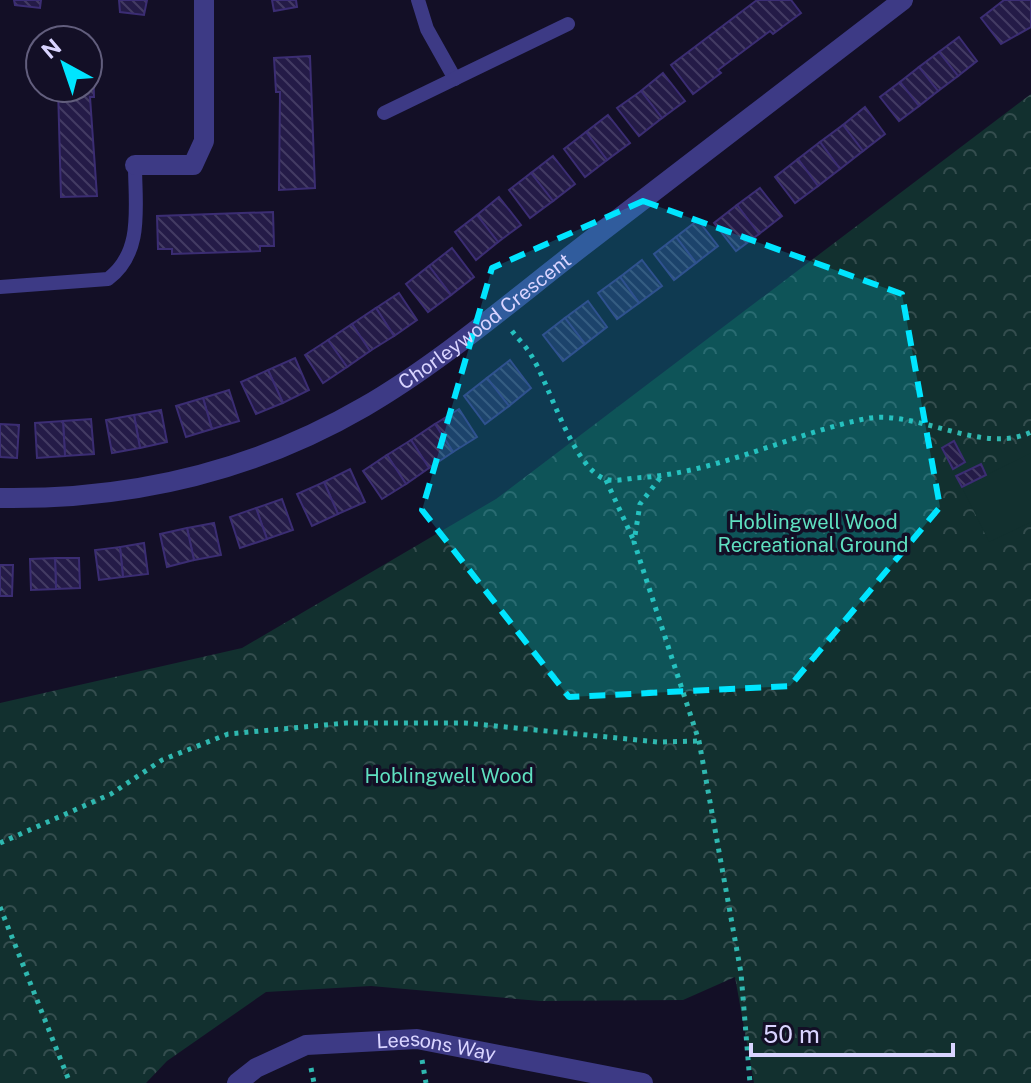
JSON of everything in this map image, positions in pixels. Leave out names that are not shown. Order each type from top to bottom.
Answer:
[{"type":"street","points":[[135,165],[193,165],[204,141],[204,0]]},
{"type":"street","name":"Chorleywood Crescent","points":[[0,498],[70,498],[175,483],[240,464],[312,434],[367,406],[497,311],[903,0]]},
{"type":"street","name":"Leesons Way","points":[[237,1083],[256,1068],[306,1045],[417,1039],[643,1083]]},
{"type":"lane","points":[[418,0],[427,29],[455,79]]},
{"type":"lane","points":[[384,113],[568,24]]},
{"type":"lane","points":[[0,287],[108,279],[120,270],[130,256],[135,229],[135,165]]},
{"type":"path","points":[[497,311],[531,354],[580,455],[593,472],[606,480],[634,542],[699,741],[741,973],[750,1083]]},
{"type":"path","points":[[606,480],[661,477],[867,418],[938,425],[972,437],[1023,436],[1031,432]]},
{"type":"path","points":[[634,542],[640,504],[661,477]]},
{"type":"path","points":[[0,843],[111,794],[162,760],[228,734],[346,723],[465,723],[658,742],[699,741]]},
{"type":"path","points":[[0,907],[70,1083]]},
{"type":"highlighted area","points":[[643,201],[902,294],[940,507],[790,686],[569,697],[422,510],[492,268]]},
{"type":"green space","points":[[1031,94],[1031,1083],[754,1083],[735,977],[683,1000],[540,1001],[371,986],[266,992],[167,1061],[146,1083],[0,1083],[0,703],[242,648],[496,499]]},
{"type":"green space","points":[[1031,453],[1031,522],[989,542],[962,487]]},
{"type":"building","points":[[14,0],[41,0],[40,8],[15,5]]},
{"type":"building","points":[[119,0],[147,0],[144,15],[120,12]]},
{"type":"building","points":[[272,0],[296,0],[297,7],[274,11]]},
{"type":"building","points":[[757,0],[791,0],[801,13],[773,34],[770,31],[718,70],[721,73],[693,94],[671,65]]},
{"type":"building","points":[[1004,0],[1031,0],[1031,27],[1001,44],[981,18]]},
{"type":"building","points":[[959,37],[977,61],[958,76],[939,52]]},
{"type":"building","points":[[939,52],[958,76],[938,91],[919,67]]},
{"type":"building","points":[[310,56],[315,188],[279,190],[280,92],[276,92],[274,58]]},
{"type":"building","points":[[919,67],[938,91],[919,106],[900,82]]},
{"type":"building","points":[[663,73],[685,101],[662,118],[641,91]]},
{"type":"building","points":[[900,82],[919,106],[899,121],[880,97]]},
{"type":"building","points":[[641,91],[662,118],[639,136],[617,108]]},
{"type":"building","points":[[58,104],[90,104],[97,196],[61,197]]},
{"type":"building","points":[[865,107],[885,134],[863,151],[843,125]]},
{"type":"building","points":[[608,115],[630,143],[607,160],[586,132]]},
{"type":"building","points":[[843,125],[863,151],[840,169],[820,142]]},
{"type":"building","points":[[586,132],[607,160],[585,177],[564,149]]},
{"type":"building","points":[[820,142],[840,169],[818,186],[798,159]]},
{"type":"building","points":[[553,156],[575,184],[553,201],[531,173]]},
{"type":"building","points":[[798,159],[818,186],[795,203],[775,177]]},
{"type":"building","points":[[531,173],[553,201],[530,218],[509,190]]},
{"type":"building","points":[[760,188],[782,216],[759,234],[737,205]]},
{"type":"building","points":[[499,197],[521,225],[498,242],[477,215]]},
{"type":"building","points":[[737,205],[759,234],[736,251],[714,223]]},
{"type":"building","points":[[273,212],[274,246],[260,246],[260,251],[172,254],[172,249],[158,249],[157,216]]},
{"type":"building","points":[[477,215],[498,242],[476,260],[455,232]]},
{"type":"building","points":[[698,220],[718,246],[696,263],[676,237]]},
{"type":"building","points":[[676,237],[696,263],[674,280],[654,254]]},
{"type":"building","points":[[452,248],[474,277],[451,295],[429,266]]},
{"type":"building","points":[[642,260],[662,286],[639,303],[620,277]]},
{"type":"building","points":[[429,266],[451,295],[428,312],[406,284]]},
{"type":"building","points":[[620,277],[639,303],[617,319],[598,293]]},
{"type":"building","points":[[399,293],[417,320],[394,336],[376,308]]},
{"type":"building","points":[[588,301],[607,327],[585,344],[565,318]]},
{"type":"building","points":[[376,308],[394,336],[370,351],[352,324]]},
{"type":"building","points":[[565,318],[585,344],[563,361],[543,335]]},
{"type":"building","points":[[352,324],[370,351],[347,367],[328,340]]},
{"type":"building","points":[[328,340],[347,367],[323,383],[305,355]]},
{"type":"building","points":[[295,358],[309,390],[283,403],[268,370]]},
{"type":"building","points":[[510,360],[531,388],[509,406],[487,378]]},
{"type":"building","points":[[268,370],[283,403],[256,414],[241,382]]},
{"type":"building","points":[[487,378],[509,406],[485,424],[464,396]]},
{"type":"building","points":[[229,390],[239,421],[212,429],[203,398]]},
{"type":"building","points":[[203,398],[212,429],[186,437],[176,406]]},
{"type":"building","points":[[459,409],[477,437],[453,452],[435,424]]},
{"type":"building","points":[[161,410],[167,442],[140,448],[134,415]]},
{"type":"building","points":[[134,415],[140,448],[112,453],[106,420]]},
{"type":"building","points":[[91,419],[94,454],[65,456],[63,421]]},
{"type":"building","points":[[63,421],[65,456],[37,458],[35,423]]},
{"type":"building","points":[[0,424],[19,425],[17,458],[0,457]]},
{"type":"building","points":[[435,424],[453,452],[429,468],[411,440]]},
{"type":"building","points":[[411,440],[429,468],[406,484],[387,455]]},
{"type":"building","points":[[954,441],[965,462],[953,469],[942,448]]},
{"type":"building","points":[[387,455],[406,484],[382,499],[363,471]]},
{"type":"building","points":[[981,464],[986,475],[962,487],[956,476]]},
{"type":"building","points":[[350,469],[365,502],[338,514],[324,482]]},
{"type":"building","points":[[324,482],[338,514],[312,526],[297,494]]},
{"type":"building","points":[[282,499],[293,530],[267,539],[256,508]]},
{"type":"building","points":[[256,508],[267,539],[240,548],[230,517]]},
{"type":"building","points":[[214,523],[221,555],[194,560],[187,528]]},
{"type":"building","points":[[187,528],[194,560],[167,567],[160,534]]},
{"type":"building","points":[[144,543],[148,574],[123,577],[120,547]]},
{"type":"building","points":[[120,547],[123,577],[99,580],[95,550]]},
{"type":"building","points":[[55,558],[79,558],[80,588],[56,589]]},
{"type":"building","points":[[55,558],[56,589],[31,590],[30,559]]},
{"type":"building","points":[[0,565],[13,565],[12,596],[0,596]]},
{"type":"park label","name":"Hoblingwell Wood Recreational Ground","points":[[813,534]]},
{"type":"park label","name":"Hoblingwell Wood","points":[[449,776]]}]
